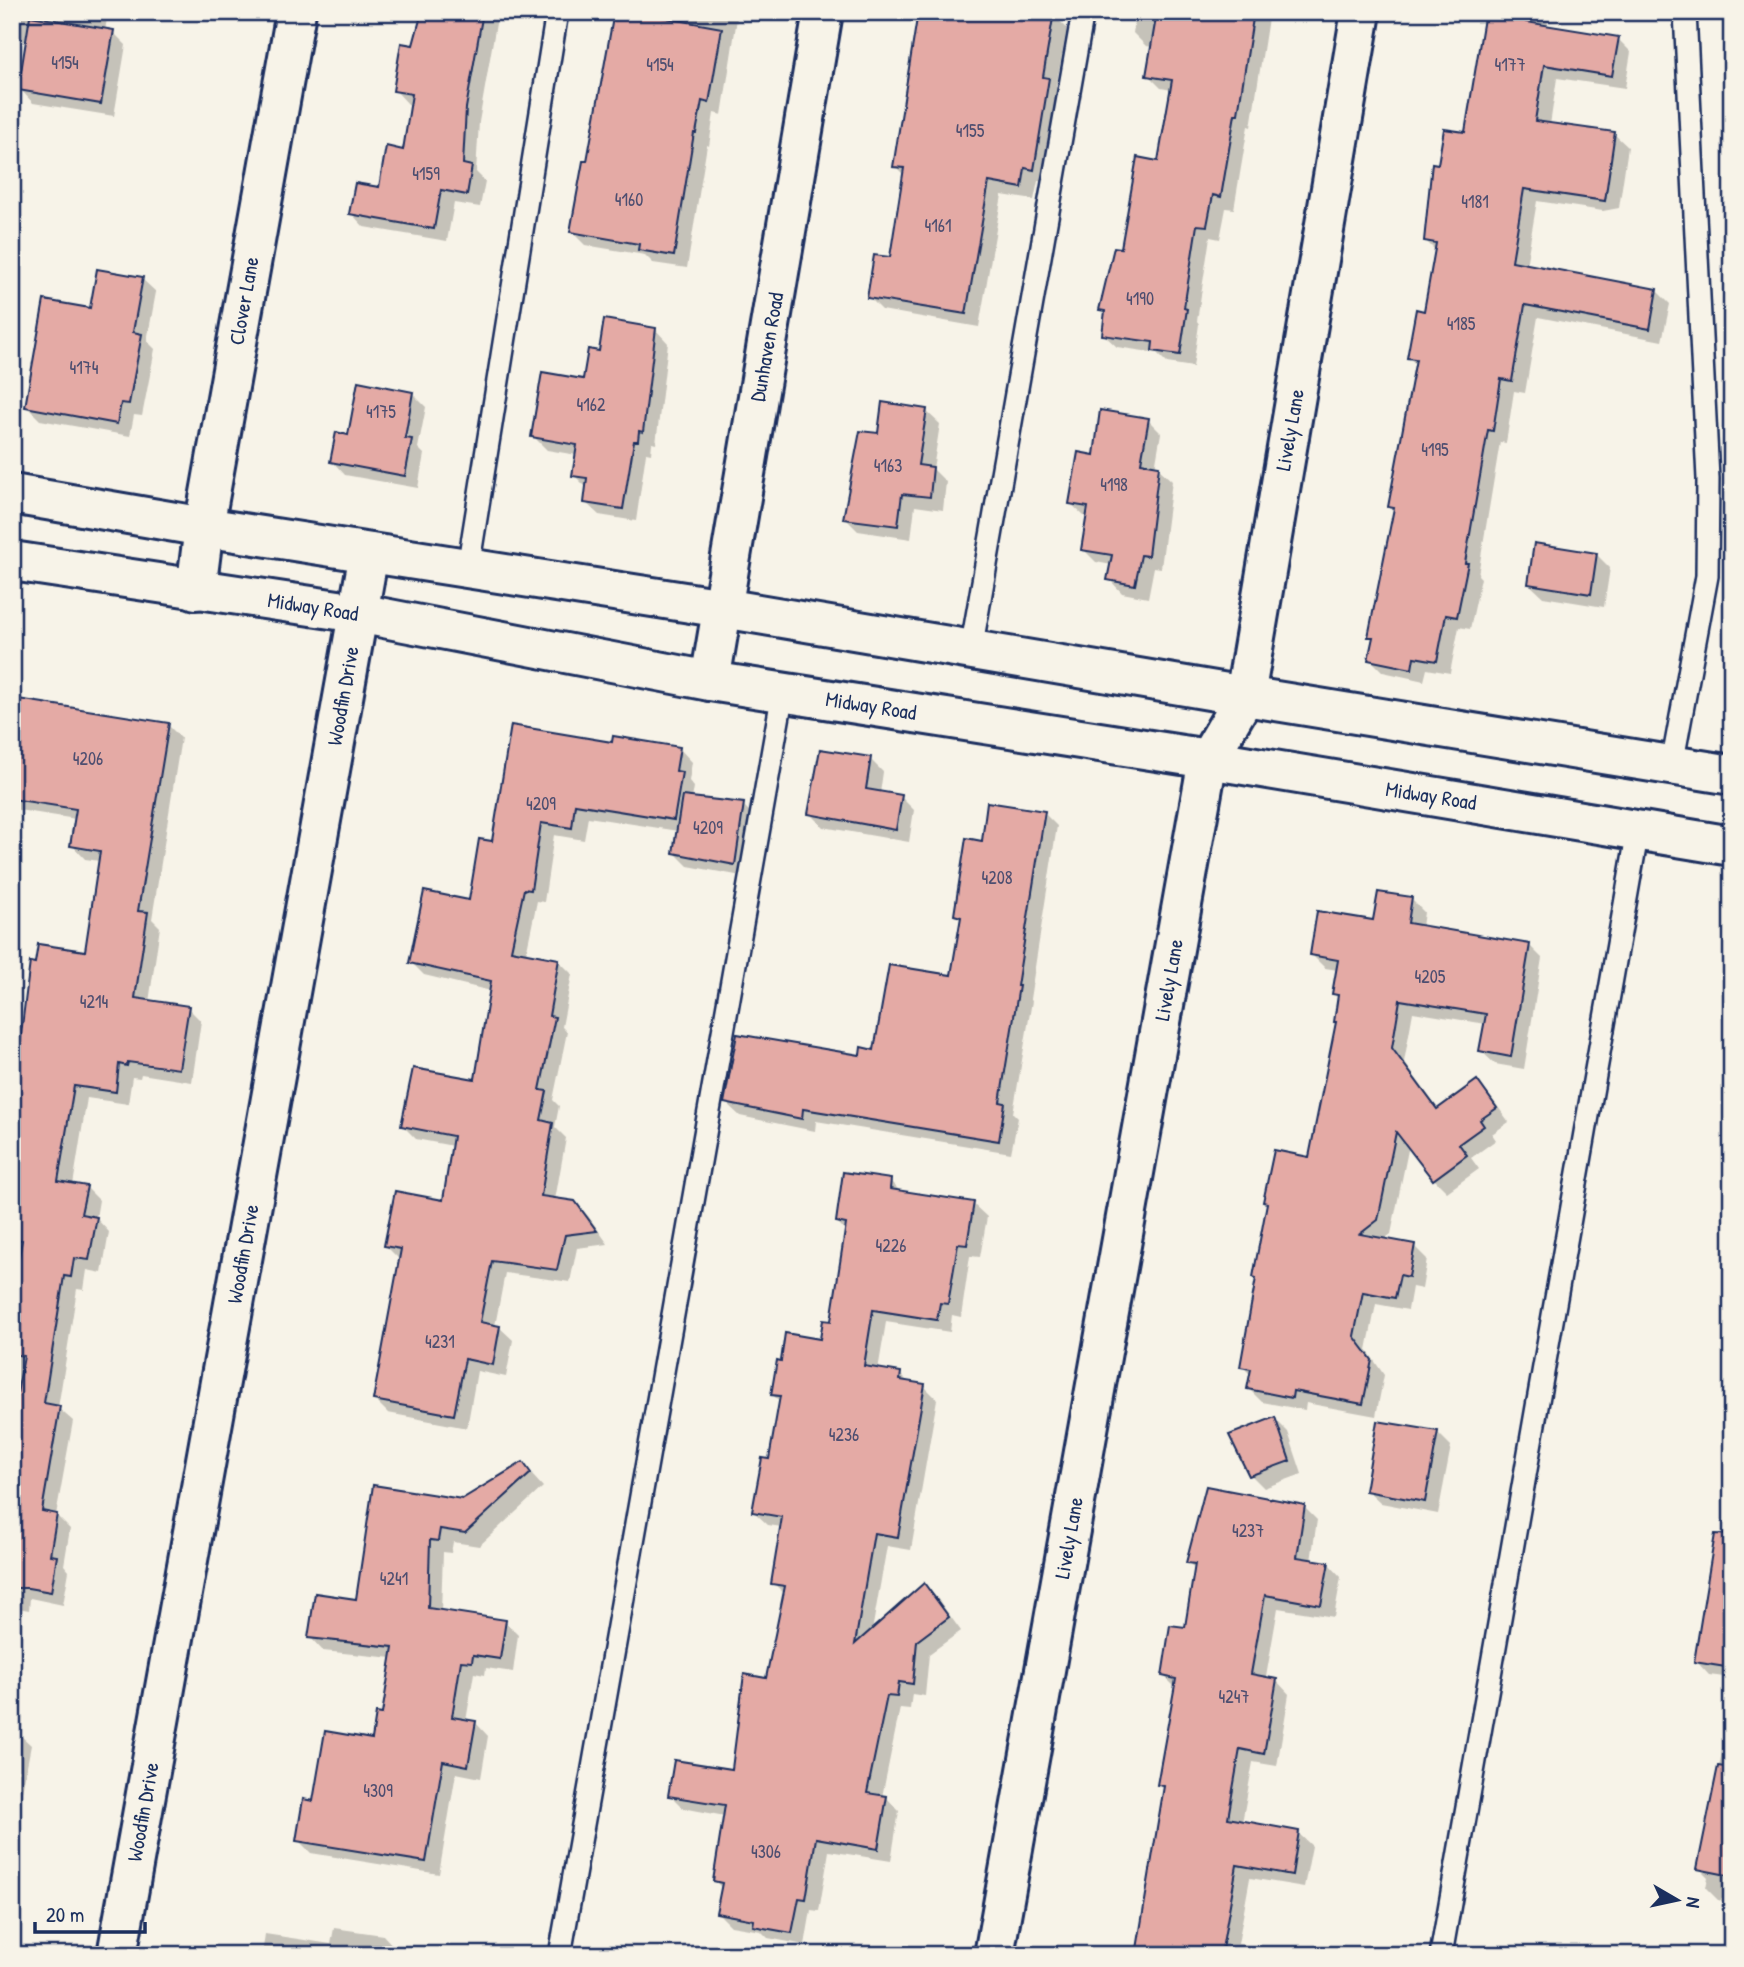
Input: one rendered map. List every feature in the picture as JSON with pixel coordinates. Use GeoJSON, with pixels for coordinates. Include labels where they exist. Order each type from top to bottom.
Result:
{"type":"FeatureCollection","features":[{"type":"Feature","properties":{"kind":"street","name":"Clover Lane"},"geometry":{"type":"LineString","coordinates":[[196,590],[204,527],[296,12]]}},
{"type":"Feature","properties":{"kind":"street","name":"Dunhaven Road"},"geometry":{"type":"LineString","coordinates":[[710,681],[823,12]]}},
{"type":"Feature","properties":{"kind":"street","name":"Lively Lane"},"geometry":{"type":"LineString","coordinates":[[994,1955],[1208,759],[1245,696],[1361,12]]}},
{"type":"Feature","properties":{"kind":"street"},"geometry":{"type":"LineString","coordinates":[[12,494],[204,527],[723,608],[1732,775]]}},
{"type":"Feature","properties":{"kind":"street","name":"Woodfin Drive"},"geometry":{"type":"LineString","coordinates":[[117,1955],[369,553]]}},
{"type":"Feature","properties":{"kind":"street","name":"Midway Road"},"geometry":{"type":"LineString","coordinates":[[12,561],[358,613],[710,681],[1208,759],[1732,846]]}},
{"type":"Feature","properties":{"kind":"lane"},"geometry":{"type":"LineString","coordinates":[[467,568],[557,12]]}},
{"type":"Feature","properties":{"kind":"lane"},"geometry":{"type":"LineString","coordinates":[[971,650],[1083,12]]}},
{"type":"Feature","properties":{"kind":"lane"},"geometry":{"type":"LineString","coordinates":[[1672,765],[1707,576],[1708,479],[1685,12]]}},
{"type":"Feature","properties":{"kind":"lane"},"geometry":{"type":"LineString","coordinates":[[560,1955],[783,692]]}},
{"type":"Feature","properties":{"kind":"lane"},"geometry":{"type":"LineString","coordinates":[[1441,1955],[1638,830]]}},
{"type":"Feature","properties":{"kind":"building"},"geometry":{"type":"Polygon","coordinates":[[[422,12],[483,12],[466,108],[463,164],[472,166],[467,195],[441,190],[434,229],[349,214],[355,183],[379,187],[386,146],[403,150],[412,94],[393,91],[401,43],[413,45],[422,12]]]}},
{"type":"Feature","properties":{"kind":"building"},"geometry":{"type":"Polygon","coordinates":[[[614,12],[633,12],[722,28],[709,103],[702,101],[694,133],[674,256],[638,250],[639,244],[570,232],[583,161],[587,161],[614,12]]]}},
{"type":"Feature","properties":{"kind":"building"},"geometry":{"type":"Polygon","coordinates":[[[918,12],[1054,12],[1043,77],[1049,78],[1034,170],[1025,168],[1022,188],[989,182],[966,314],[867,298],[874,255],[890,257],[904,168],[893,167],[918,12]]]}},
{"type":"Feature","properties":{"kind":"building"},"geometry":{"type":"Polygon","coordinates":[[[1157,12],[1254,12],[1238,114],[1235,114],[1221,197],[1213,195],[1207,226],[1197,225],[1184,308],[1187,309],[1180,355],[1152,351],[1153,342],[1102,335],[1105,311],[1099,310],[1114,247],[1121,248],[1137,157],[1158,161],[1172,80],[1146,76],[1157,12]]]}},
{"type":"Feature","properties":{"kind":"building"},"geometry":{"type":"Polygon","coordinates":[[[1485,12],[1526,19],[1526,22],[1619,37],[1612,76],[1544,65],[1535,121],[1615,132],[1605,201],[1524,189],[1512,261],[1657,289],[1650,329],[1525,305],[1512,381],[1501,379],[1493,431],[1488,430],[1457,617],[1446,615],[1437,661],[1414,657],[1412,669],[1368,660],[1373,637],[1368,637],[1394,508],[1388,507],[1416,359],[1407,358],[1416,309],[1424,311],[1436,243],[1424,241],[1432,163],[1438,164],[1444,129],[1465,132],[1485,12]]]}},
{"type":"Feature","properties":{"kind":"building"},"geometry":{"type":"Polygon","coordinates":[[[30,16],[114,30],[101,104],[18,90],[30,16]]]}},
{"type":"Feature","properties":{"kind":"building"},"geometry":{"type":"Polygon","coordinates":[[[97,269],[143,277],[133,332],[142,334],[129,404],[121,403],[117,424],[25,407],[44,300],[90,308],[97,269]]]}},
{"type":"Feature","properties":{"kind":"building"},"geometry":{"type":"Polygon","coordinates":[[[604,319],[656,328],[643,432],[639,431],[638,441],[634,441],[623,509],[584,503],[587,478],[572,476],[577,445],[531,437],[542,372],[583,379],[588,349],[599,351],[604,319]]]}},
{"type":"Feature","properties":{"kind":"building"},"geometry":{"type":"Polygon","coordinates":[[[358,381],[413,392],[405,438],[412,439],[405,476],[330,462],[336,432],[348,435],[358,381]]]}},
{"type":"Feature","properties":{"kind":"building"},"geometry":{"type":"Polygon","coordinates":[[[882,402],[927,409],[918,465],[933,467],[930,497],[902,494],[898,526],[843,519],[860,431],[878,433],[882,402]]]}},
{"type":"Feature","properties":{"kind":"building"},"geometry":{"type":"Polygon","coordinates":[[[1100,410],[1149,418],[1141,463],[1159,466],[1148,556],[1141,555],[1135,585],[1107,580],[1112,555],[1081,550],[1088,507],[1069,504],[1078,452],[1094,455],[1100,410]]]}},
{"type":"Feature","properties":{"kind":"building"},"geometry":{"type":"Polygon","coordinates":[[[1534,543],[1597,553],[1591,594],[1528,584],[1534,543]]]}},
{"type":"Feature","properties":{"kind":"building"},"geometry":{"type":"Polygon","coordinates":[[[12,698],[169,723],[138,911],[148,912],[135,998],[189,1006],[179,1069],[128,1062],[127,1066],[119,1064],[116,1092],[74,1086],[58,1181],[87,1186],[81,1214],[97,1217],[89,1260],[74,1258],[71,1277],[64,1276],[44,1403],[60,1406],[42,1511],[57,1514],[50,1555],[57,1556],[51,1592],[12,1588],[12,1421],[24,1356],[12,1354],[12,1296],[22,1240],[12,1238],[12,1106],[30,962],[35,963],[38,944],[85,951],[100,851],[70,846],[76,809],[12,799],[12,698]]]}},
{"type":"Feature","properties":{"kind":"building"},"geometry":{"type":"Polygon","coordinates":[[[511,725],[612,742],[613,736],[680,747],[676,771],[682,772],[674,820],[575,804],[572,828],[541,823],[531,890],[524,889],[511,950],[559,959],[549,1016],[555,1017],[540,1090],[547,1091],[541,1120],[553,1123],[541,1196],[575,1201],[597,1231],[565,1235],[557,1270],[492,1261],[480,1322],[500,1326],[493,1365],[465,1359],[454,1415],[373,1400],[401,1249],[384,1246],[395,1191],[443,1200],[453,1136],[401,1126],[413,1068],[475,1079],[491,981],[409,963],[424,891],[469,900],[479,839],[492,841],[511,725]]]}},
{"type":"Feature","properties":{"kind":"building"},"geometry":{"type":"Polygon","coordinates":[[[820,749],[871,757],[866,789],[902,795],[896,830],[808,814],[820,749]]]}},
{"type":"Feature","properties":{"kind":"building"},"geometry":{"type":"Polygon","coordinates":[[[682,796],[744,803],[735,865],[673,853],[682,796]]]}},
{"type":"Feature","properties":{"kind":"building"},"geometry":{"type":"Polygon","coordinates":[[[987,802],[1045,811],[1000,1102],[1005,1103],[999,1141],[803,1109],[802,1119],[724,1103],[737,1034],[860,1055],[861,1047],[874,1050],[889,965],[951,975],[961,917],[954,915],[966,838],[982,841],[987,802]]]}},
{"type":"Feature","properties":{"kind":"building"},"geometry":{"type":"Polygon","coordinates":[[[1378,892],[1412,897],[1408,923],[1530,944],[1511,1057],[1479,1051],[1486,1014],[1400,1000],[1392,1048],[1437,1109],[1477,1080],[1497,1108],[1480,1120],[1484,1126],[1459,1144],[1467,1155],[1433,1180],[1396,1132],[1378,1220],[1360,1234],[1415,1244],[1409,1277],[1400,1275],[1395,1298],[1363,1292],[1354,1336],[1372,1360],[1363,1404],[1293,1391],[1292,1398],[1247,1389],[1251,1369],[1240,1367],[1267,1203],[1263,1202],[1274,1150],[1309,1157],[1336,1022],[1338,995],[1332,994],[1338,960],[1310,955],[1317,911],[1373,920],[1378,892]]]}},
{"type":"Feature","properties":{"kind":"building"},"geometry":{"type":"Polygon","coordinates":[[[843,1172],[891,1179],[890,1189],[974,1202],[967,1245],[958,1244],[948,1304],[940,1303],[937,1320],[873,1310],[864,1366],[901,1372],[900,1380],[925,1384],[898,1537],[874,1533],[855,1644],[924,1583],[949,1617],[917,1641],[913,1684],[899,1682],[897,1697],[887,1696],[867,1793],[887,1796],[878,1849],[816,1838],[806,1899],[799,1898],[792,1933],[753,1926],[754,1920],[716,1913],[722,1883],[713,1881],[725,1805],[668,1796],[674,1760],[732,1769],[744,1674],[766,1678],[785,1586],[771,1584],[782,1517],[752,1512],[762,1458],[769,1459],[780,1396],[771,1395],[777,1360],[781,1361],[785,1333],[820,1339],[823,1320],[831,1321],[846,1224],[836,1222],[843,1172]]]}},
{"type":"Feature","properties":{"kind":"building"},"geometry":{"type":"Polygon","coordinates":[[[1275,1417],[1290,1461],[1249,1476],[1229,1435],[1275,1417]]]}},
{"type":"Feature","properties":{"kind":"building"},"geometry":{"type":"Polygon","coordinates":[[[1377,1421],[1438,1431],[1425,1502],[1365,1491],[1377,1421]]]}},
{"type":"Feature","properties":{"kind":"building"},"geometry":{"type":"Polygon","coordinates":[[[523,1462],[531,1473],[465,1533],[440,1529],[438,1541],[430,1540],[428,1608],[506,1620],[500,1659],[473,1655],[472,1662],[461,1661],[452,1717],[476,1721],[468,1766],[443,1761],[426,1862],[296,1841],[303,1799],[313,1801],[325,1731],[372,1739],[376,1713],[382,1714],[393,1647],[308,1638],[315,1593],[356,1599],[373,1485],[462,1499],[523,1462]]]}},
{"type":"Feature","properties":{"kind":"building"},"geometry":{"type":"Polygon","coordinates":[[[1206,1486],[1305,1505],[1297,1557],[1329,1562],[1321,1605],[1265,1595],[1251,1674],[1277,1679],[1264,1754],[1240,1749],[1228,1818],[1299,1831],[1292,1875],[1237,1865],[1221,1955],[1136,1955],[1164,1786],[1157,1785],[1176,1679],[1162,1676],[1170,1625],[1185,1627],[1195,1564],[1186,1563],[1206,1486]]]}},
{"type":"Feature","properties":{"kind":"building"},"geometry":{"type":"Polygon","coordinates":[[[1715,1534],[1732,1535],[1732,1668],[1694,1662],[1715,1534]]]}},
{"type":"Feature","properties":{"kind":"building"},"geometry":{"type":"Polygon","coordinates":[[[1718,1766],[1732,1768],[1732,1876],[1697,1869],[1718,1766]]]}}]}
